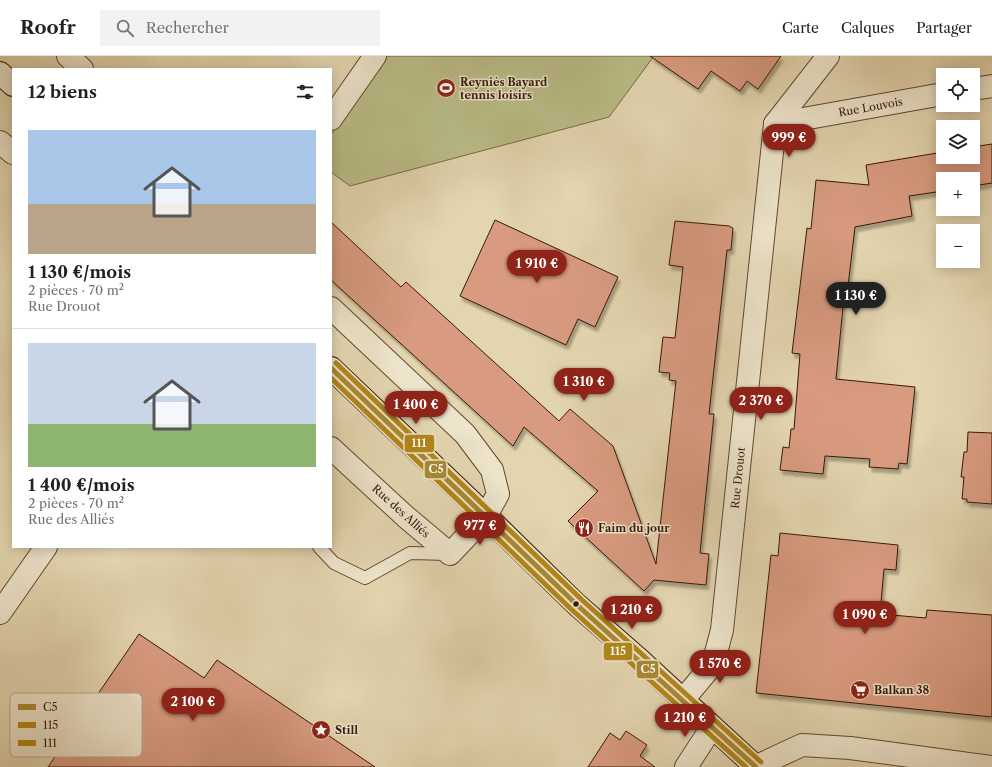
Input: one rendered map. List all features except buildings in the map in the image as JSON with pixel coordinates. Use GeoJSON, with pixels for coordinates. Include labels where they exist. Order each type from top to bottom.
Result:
{"type":"FeatureCollection","features":[{"type":"Feature","properties":{"kind":"street"},"geometry":{"type":"LineString","coordinates":[[68,56],[81,68]]}},
{"type":"Feature","properties":{"kind":"street"},"geometry":{"type":"LineString","coordinates":[[332,118],[375,56]]}},
{"type":"Feature","properties":{"kind":"street"},"geometry":{"type":"LineString","coordinates":[[775,124],[828,56]]}},
{"type":"Feature","properties":{"kind":"street"},"geometry":{"type":"LineString","coordinates":[[0,73],[12,84]]}},
{"type":"Feature","properties":{"kind":"street"},"geometry":{"type":"LineString","coordinates":[[980,88],[992,86]]}},
{"type":"Feature","properties":{"kind":"street","name":"Rue Louvois"},"geometry":{"type":"LineString","coordinates":[[775,124],[936,95]]}},
{"type":"Feature","properties":{"kind":"street","name":"Rue Drouot"},"geometry":{"type":"LineString","coordinates":[[683,700],[713,664],[722,630],[775,124]]}},
{"type":"Feature","properties":{"kind":"street"},"geometry":{"type":"LineString","coordinates":[[0,142],[12,152]]}},
{"type":"Feature","properties":{"kind":"street"},"geometry":{"type":"LineString","coordinates":[[332,309],[465,434],[492,470],[497,482],[498,494],[486,516],[450,554]]}},
{"type":"Feature","properties":{"kind":"street"},"geometry":{"type":"LineString","coordinates":[[332,369],[576,604],[755,767],[802,745],[850,748],[992,767]]}},
{"type":"Feature","properties":{"kind":"street","name":"Rue des Alliés"},"geometry":{"type":"LineString","coordinates":[[332,449],[450,554]]}},
{"type":"Feature","properties":{"kind":"street"},"geometry":{"type":"LineString","coordinates":[[0,613],[45,548]]}},
{"type":"Feature","properties":{"kind":"street"},"geometry":{"type":"LineString","coordinates":[[686,767],[712,727]]}},
{"type":"Feature","properties":{"kind":"lane"},"geometry":{"type":"LineString","coordinates":[[320,548],[334,563],[365,578],[410,553],[450,554]]}},
{"type":"Feature","properties":{"kind":"green space"},"geometry":{"type":"Polygon","coordinates":[[[387,56],[654,56],[609,117],[350,186],[332,173],[332,134],[387,56]]]}},
{"type":"Feature","properties":{"kind":"transit line","name":"111"},"geometry":{"type":"LineString","coordinates":[[336,363],[581,599],[761,762]]}},
{"type":"Feature","properties":{"kind":"transit line","name":"C5"},"geometry":{"type":"LineString","coordinates":[[332,369],[576,604],[756,767]]}},
{"type":"Feature","properties":{"kind":"transit line","name":"115"},"geometry":{"type":"LineString","coordinates":[[332,379],[571,609],[746,767]]}},
{"type":"Feature","properties":{"kind":"place","name":"Reyniès Bayard tennis loisirs"},"geometry":{"type":"Point","coordinates":[446,88]}},
{"type":"Feature","properties":{"kind":"place","name":"Faim du jour"},"geometry":{"type":"Point","coordinates":[584,528]}},
{"type":"Feature","properties":{"kind":"place","name":"Balkan 38"},"geometry":{"type":"Point","coordinates":[860,690]}},
{"type":"Feature","properties":{"kind":"place","name":"Still"},"geometry":{"type":"Point","coordinates":[321,730]}}]}
